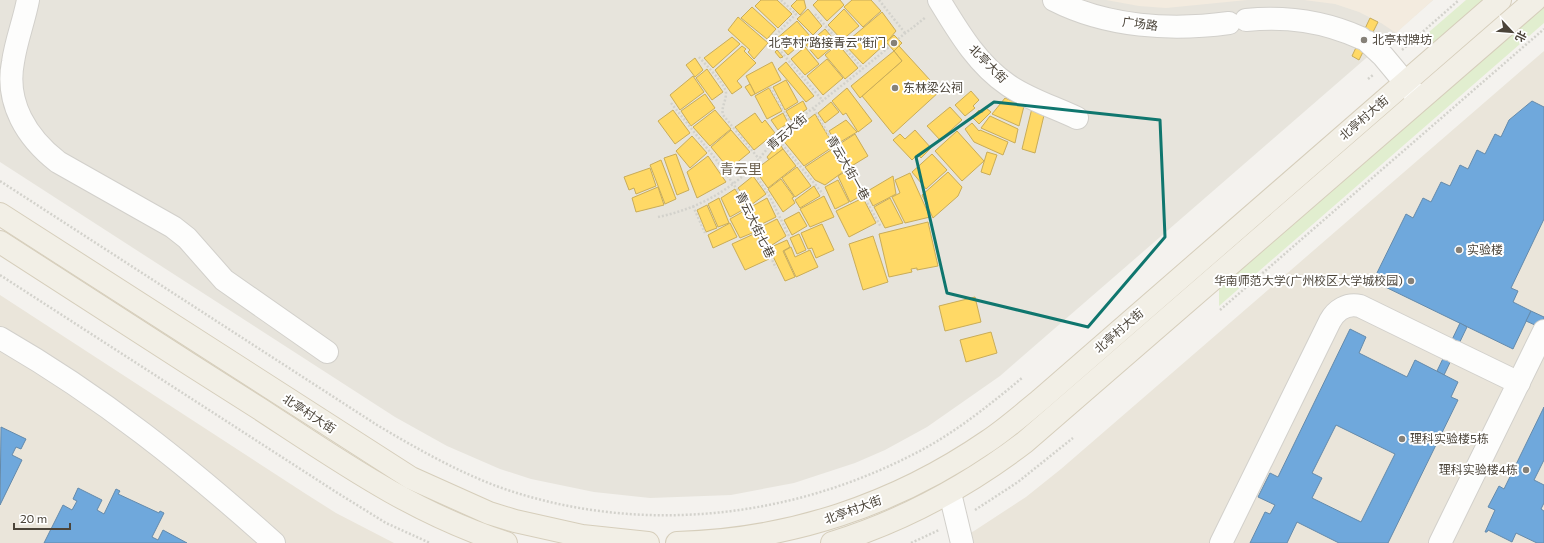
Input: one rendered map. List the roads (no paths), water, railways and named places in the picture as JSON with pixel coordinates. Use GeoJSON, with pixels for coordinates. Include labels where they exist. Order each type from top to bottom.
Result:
{"type":"FeatureCollection","features":[{"type":"Feature","properties":{"kind":"main road","name":"北亭村大街"},"geometry":{"type":"LineString","coordinates":[[676,543],[717,541],[761,536],[817,523],[878,502],[924,481],[989,441],[1040,400],[1500,0]]}},
{"type":"Feature","properties":{"kind":"main road","name":"北亭村大街"},"geometry":{"type":"LineString","coordinates":[[832,543],[887,523],[950,493],[1002,460],[1031,438],[1535,0]]}},
{"type":"Feature","properties":{"kind":"main road","name":"北亭村大街"},"geometry":{"type":"LineString","coordinates":[[0,214],[411,478],[483,510],[515,521],[582,536],[648,543]]}},
{"type":"Feature","properties":{"kind":"main road","name":"北亭村大街"},"geometry":{"type":"LineString","coordinates":[[0,242],[345,465],[400,498],[462,527],[506,543]]}},
{"type":"Feature","properties":{"kind":"street"},"geometry":{"type":"LineString","coordinates":[[28,0],[15,50],[11,78],[12,91],[20,119],[36,142],[45,152],[58,162],[173,227],[187,238],[224,280],[327,352]]}},
{"type":"Feature","properties":{"kind":"street","name":"广场路"},"geometry":{"type":"LineString","coordinates":[[1054,0],[1085,13],[1143,25],[1188,28],[1238,21],[1283,18],[1304,20],[1333,27],[1364,40],[1383,56],[1420,100]]}},
{"type":"Feature","properties":{"kind":"street","name":"北亭大街"},"geometry":{"type":"LineString","coordinates":[[942,1],[956,29],[969,47],[996,76],[1016,90],[1077,118]]}},
{"type":"Feature","properties":{"kind":"street"},"geometry":{"type":"LineString","coordinates":[[1221,543],[1330,321],[1340,309],[1351,305],[1360,306],[1518,383]]}},
{"type":"Feature","properties":{"kind":"street"},"geometry":{"type":"LineString","coordinates":[[1440,543],[1544,331]]}},
{"type":"Feature","properties":{"kind":"street"},"geometry":{"type":"LineString","coordinates":[[0,338],[26,353],[118,413],[227,501],[274,543]]}},
{"type":"Feature","properties":{"kind":"street"},"geometry":{"type":"LineString","coordinates":[[950,493],[962,543]]}},
{"type":"Feature","properties":{"kind":"place","name":"北亭村牌坊"},"geometry":{"type":"Point","coordinates":[1364,40]}},
{"type":"Feature","properties":{"kind":"place","name":"北亭村“路接青云”街门"},"geometry":{"type":"Point","coordinates":[894,43]}},
{"type":"Feature","properties":{"kind":"place","name":"东林梁公祠"},"geometry":{"type":"Point","coordinates":[895,88]}},
{"type":"Feature","properties":{"kind":"place","name":"实验楼"},"geometry":{"type":"Point","coordinates":[1459,250]}},
{"type":"Feature","properties":{"kind":"place","name":"华南师范大学(广州校区大学城校园)"},"geometry":{"type":"Point","coordinates":[1411,281]}},
{"type":"Feature","properties":{"kind":"place","name":"理科实验楼5栋"},"geometry":{"type":"Point","coordinates":[1402,439]}},
{"type":"Feature","properties":{"kind":"place","name":"理科实验楼4栋"},"geometry":{"type":"Point","coordinates":[1526,470]}},
{"type":"Feature","properties":{"kind":"district","name":"青云里"},"geometry":{"type":"Point","coordinates":[741,169]}}]}
